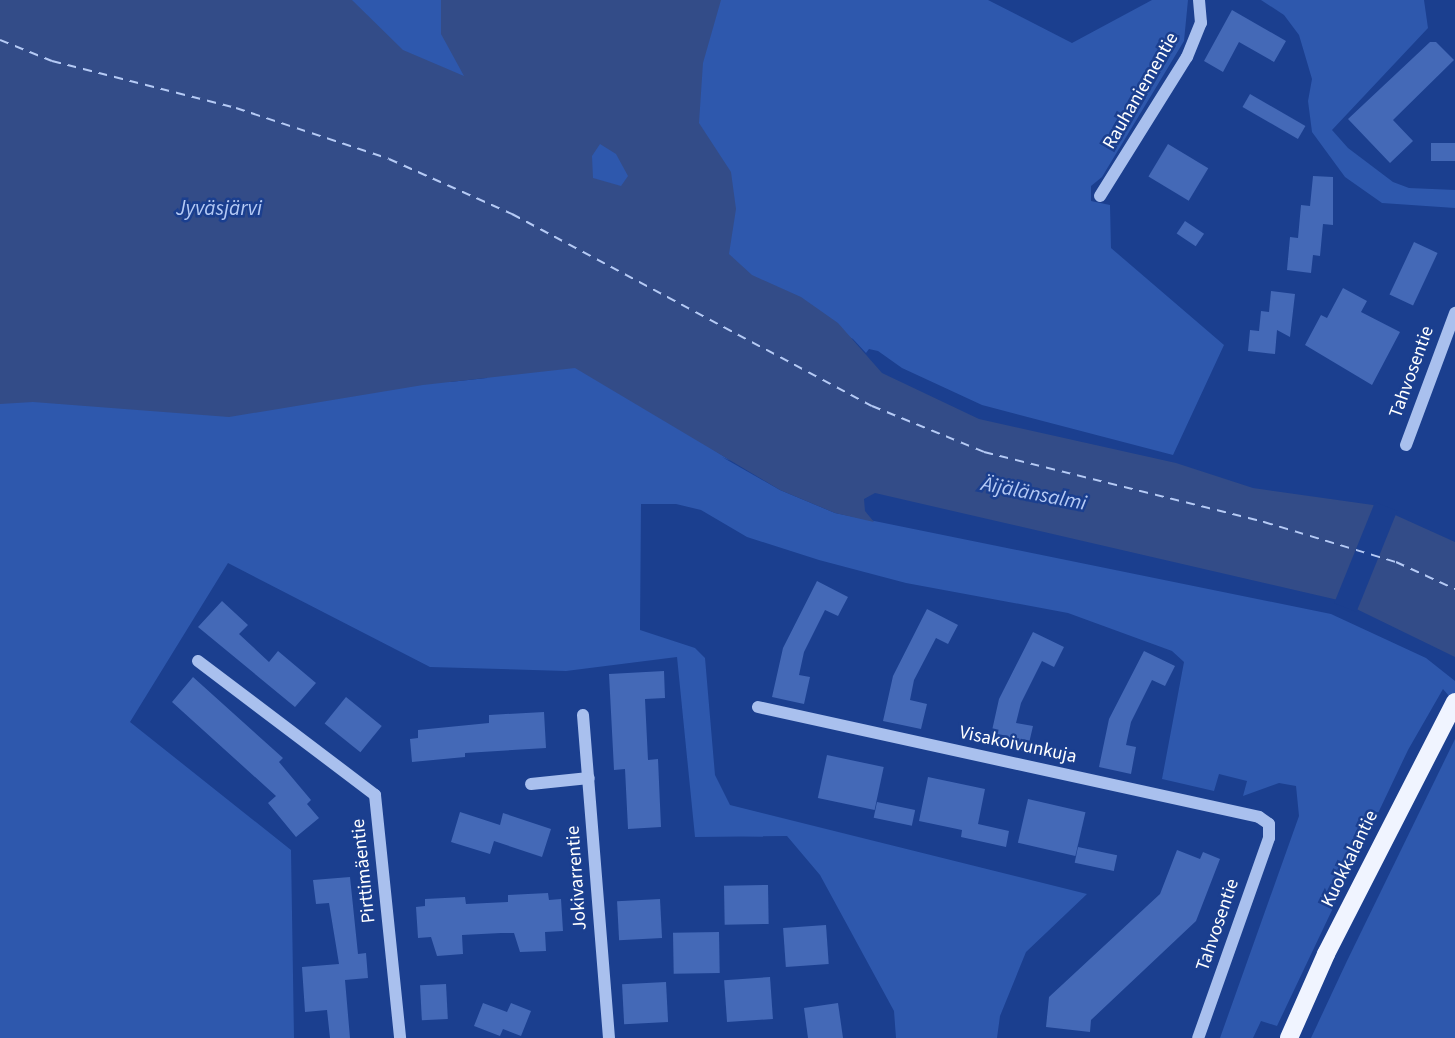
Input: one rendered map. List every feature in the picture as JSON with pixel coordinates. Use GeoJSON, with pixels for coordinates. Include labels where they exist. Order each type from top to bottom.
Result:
{"type":"FeatureCollection","features":[{"type":"Feature","properties":{"kind":"main road","name":"Kuokkalantie"},"geometry":{"type":"LineString","coordinates":[[1289,1038],[1429,748],[1455,702]]}},
{"type":"Feature","properties":{"kind":"street","name":"Rauhaniementie"},"geometry":{"type":"LineString","coordinates":[[1100,196],[1187,57],[1201,23],[1199,0]]}},
{"type":"Feature","properties":{"kind":"street","name":"Tahvosentie"},"geometry":{"type":"LineString","coordinates":[[1406,445],[1455,313]]}},
{"type":"Feature","properties":{"kind":"street","name":"Pirttimäentie"},"geometry":{"type":"LineString","coordinates":[[198,661],[375,795],[400,1038]]}},
{"type":"Feature","properties":{"kind":"street","name":"Visakoivunkuja"},"geometry":{"type":"LineString","coordinates":[[758,707],[1259,817],[1269,824]]}},
{"type":"Feature","properties":{"kind":"street","name":"Jokivarrentie"},"geometry":{"type":"LineString","coordinates":[[583,715],[609,1038]]}},
{"type":"Feature","properties":{"kind":"street"},"geometry":{"type":"LineString","coordinates":[[531,784],[589,778]]}},
{"type":"Feature","properties":{"kind":"street","name":"Tahvosentie"},"geometry":{"type":"LineString","coordinates":[[1198,1038],[1269,838],[1269,824]]}},
{"type":"Feature","properties":{"kind":"shaded area"},"geometry":{"type":"Polygon","coordinates":[[[261,0],[988,0],[1072,43],[1152,0],[1188,0],[1184,41],[1102,177],[1091,186],[1091,201],[1110,205],[1111,248],[1224,345],[1173,455],[982,405],[902,368],[878,351],[869,349],[866,353],[853,339],[261,0]]]}},
{"type":"Feature","properties":{"kind":"shaded area"},"geometry":{"type":"Polygon","coordinates":[[[1261,0],[1424,0],[1428,28],[1332,130],[1348,148],[1393,182],[1409,188],[1455,190],[1455,208],[1382,203],[1345,177],[1312,132],[1308,101],[1312,79],[1299,35],[1284,15],[1261,0]]]}},
{"type":"Feature","properties":{"kind":"shaded area"},"geometry":{"type":"Polygon","coordinates":[[[443,276],[731,461],[722,457],[780,490],[835,513],[1331,614],[1426,658],[1455,681],[1455,703],[1443,689],[1408,750],[1277,1026],[1261,1021],[1253,1038],[1220,1038],[1299,816],[1296,786],[1279,783],[1243,796],[1247,781],[1219,774],[1214,791],[1162,779],[1184,662],[1172,651],[1068,613],[906,583],[819,560],[747,537],[701,510],[676,504],[641,504],[640,630],[695,648],[705,658],[715,775],[730,805],[1087,894],[1026,952],[1000,1016],[997,1038],[896,1038],[894,1011],[820,875],[787,836],[695,837],[677,657],[566,671],[430,667],[228,563],[130,722],[291,850],[294,1038],[0,1038],[0,309],[450,382],[487,378],[443,276]]]}},
{"type":"Feature","properties":{"kind":"shaded area"},"geometry":{"type":"Polygon","coordinates":[[[1455,739],[1455,1038],[1311,1038],[1346,963],[1455,739]]]}},
{"type":"Feature","properties":{"kind":"water","name":"Jyväsjärvi"},"geometry":{"type":"Polygon","coordinates":[[[0,0],[352,0],[403,50],[464,76],[441,34],[441,0],[721,0],[703,63],[699,123],[731,172],[736,209],[729,254],[752,275],[801,297],[838,323],[882,373],[979,419],[1176,463],[1253,488],[1373,505],[1455,542],[1455,657],[1338,600],[875,493],[864,499],[865,511],[874,522],[835,513],[780,490],[575,368],[423,385],[229,417],[33,402],[0,404],[0,0]],[[600,144],[592,156],[593,178],[621,186],[628,176],[616,154],[600,144]]]}},
{"type":"Feature","properties":{"kind":"pier"},"geometry":{"type":"Polygon","coordinates":[[[1375,502],[1397,511],[1356,612],[1334,603],[1375,502]]]}},
{"type":"Feature","properties":{"kind":"building"},"geometry":{"type":"Polygon","coordinates":[[[1232,10],[1286,41],[1274,62],[1239,42],[1223,72],[1204,61],[1232,10]]]}},
{"type":"Feature","properties":{"kind":"building"},"geometry":{"type":"Polygon","coordinates":[[[1430,42],[1436,42],[1454,60],[1393,120],[1413,141],[1390,163],[1348,119],[1430,42]]]}},
{"type":"Feature","properties":{"kind":"building"},"geometry":{"type":"Polygon","coordinates":[[[1250,94],[1305,126],[1298,139],[1242,107],[1250,94]]]}},
{"type":"Feature","properties":{"kind":"building"},"geometry":{"type":"Polygon","coordinates":[[[1431,143],[1455,143],[1455,161],[1431,161],[1431,143]]]}},
{"type":"Feature","properties":{"kind":"building"},"geometry":{"type":"Polygon","coordinates":[[[1168,144],[1208,168],[1189,201],[1148,177],[1168,144]]]}},
{"type":"Feature","properties":{"kind":"building"},"geometry":{"type":"Polygon","coordinates":[[[1313,176],[1333,177],[1333,225],[1323,224],[1320,256],[1313,255],[1311,273],[1287,270],[1290,237],[1298,238],[1301,205],[1310,206],[1313,176]]]}},
{"type":"Feature","properties":{"kind":"building"},"geometry":{"type":"Polygon","coordinates":[[[1185,221],[1204,234],[1196,246],[1177,233],[1185,221]]]}},
{"type":"Feature","properties":{"kind":"building"},"geometry":{"type":"Polygon","coordinates":[[[1414,242],[1438,253],[1413,306],[1389,295],[1414,242]]]}},
{"type":"Feature","properties":{"kind":"building"},"geometry":{"type":"Polygon","coordinates":[[[1343,288],[1367,301],[1361,312],[1400,332],[1372,385],[1305,345],[1321,315],[1327,318],[1343,288]]]}},
{"type":"Feature","properties":{"kind":"building"},"geometry":{"type":"Polygon","coordinates":[[[1271,291],[1295,294],[1290,337],[1277,330],[1275,354],[1248,351],[1250,330],[1259,331],[1261,311],[1269,312],[1271,291]]]}},
{"type":"Feature","properties":{"kind":"building"},"geometry":{"type":"Polygon","coordinates":[[[817,581],[848,597],[838,616],[825,610],[804,652],[799,675],[810,677],[804,704],[772,697],[783,648],[817,581]]]}},
{"type":"Feature","properties":{"kind":"building"},"geometry":{"type":"Polygon","coordinates":[[[222,601],[248,625],[239,634],[269,662],[278,651],[316,683],[295,707],[198,627],[222,601]]]}},
{"type":"Feature","properties":{"kind":"building"},"geometry":{"type":"Polygon","coordinates":[[[927,609],[958,625],[948,644],[936,638],[914,680],[910,700],[927,704],[921,729],[883,721],[893,676],[927,609]]]}},
{"type":"Feature","properties":{"kind":"building"},"geometry":{"type":"Polygon","coordinates":[[[1033,632],[1064,647],[1054,667],[1042,661],[1021,703],[1016,723],[1033,726],[1027,752],[989,744],[999,699],[1033,632]]]}},
{"type":"Feature","properties":{"kind":"building"},"geometry":{"type":"Polygon","coordinates":[[[1144,651],[1175,666],[1165,686],[1152,680],[1131,722],[1126,745],[1136,747],[1131,774],[1099,767],[1109,719],[1144,651]]]}},
{"type":"Feature","properties":{"kind":"building"},"geometry":{"type":"Polygon","coordinates":[[[664,671],[665,698],[645,699],[648,760],[658,759],[661,827],[628,829],[625,769],[614,770],[609,674],[664,671]]]}},
{"type":"Feature","properties":{"kind":"building"},"geometry":{"type":"Polygon","coordinates":[[[193,677],[283,758],[279,762],[311,800],[307,804],[319,818],[296,837],[268,803],[276,796],[172,702],[193,677]]]}},
{"type":"Feature","properties":{"kind":"building"},"geometry":{"type":"Polygon","coordinates":[[[346,697],[382,726],[360,752],[325,723],[346,697]]]}},
{"type":"Feature","properties":{"kind":"building"},"geometry":{"type":"Polygon","coordinates":[[[544,712],[546,748],[465,753],[465,757],[412,762],[410,739],[418,738],[418,730],[489,723],[489,715],[544,712]]]}},
{"type":"Feature","properties":{"kind":"building"},"geometry":{"type":"Polygon","coordinates":[[[827,755],[884,767],[875,810],[818,798],[827,755]]]}},
{"type":"Feature","properties":{"kind":"building"},"geometry":{"type":"Polygon","coordinates":[[[928,777],[985,789],[978,824],[1009,831],[1006,847],[961,837],[962,830],[919,821],[928,777]]]}},
{"type":"Feature","properties":{"kind":"building"},"geometry":{"type":"Polygon","coordinates":[[[1028,799],[1085,812],[1075,856],[1018,843],[1028,799]]]}},
{"type":"Feature","properties":{"kind":"building"},"geometry":{"type":"Polygon","coordinates":[[[877,802],[915,810],[912,826],[874,818],[877,802]]]}},
{"type":"Feature","properties":{"kind":"building"},"geometry":{"type":"Polygon","coordinates":[[[460,812],[500,825],[503,813],[551,829],[542,857],[494,841],[490,854],[451,842],[460,812]]]}},
{"type":"Feature","properties":{"kind":"building"},"geometry":{"type":"Polygon","coordinates":[[[1078,847],[1117,855],[1114,871],[1075,863],[1078,847]]]}},
{"type":"Feature","properties":{"kind":"building"},"geometry":{"type":"Polygon","coordinates":[[[1177,850],[1200,859],[1203,852],[1220,859],[1196,921],[1091,1020],[1090,1032],[1046,1027],[1049,997],[1160,894],[1177,850]]]}},
{"type":"Feature","properties":{"kind":"building"},"geometry":{"type":"Polygon","coordinates":[[[350,877],[358,954],[366,953],[368,978],[345,980],[350,1038],[330,1038],[327,1010],[305,1012],[302,967],[339,964],[329,903],[316,904],[313,880],[350,877]]]}},
{"type":"Feature","properties":{"kind":"building"},"geometry":{"type":"Polygon","coordinates":[[[768,885],[769,924],[725,925],[724,886],[768,885]]]}},
{"type":"Feature","properties":{"kind":"building"},"geometry":{"type":"Polygon","coordinates":[[[548,893],[549,900],[561,899],[563,931],[545,932],[546,951],[520,952],[514,933],[501,933],[462,935],[463,954],[437,956],[431,937],[418,938],[416,907],[425,906],[425,899],[465,897],[466,904],[508,902],[508,895],[548,893]]]}},
{"type":"Feature","properties":{"kind":"building"},"geometry":{"type":"Polygon","coordinates":[[[660,899],[662,938],[619,940],[617,901],[660,899]]]}},
{"type":"Feature","properties":{"kind":"building"},"geometry":{"type":"Polygon","coordinates":[[[826,925],[829,964],[786,967],[783,928],[826,925]]]}},
{"type":"Feature","properties":{"kind":"building"},"geometry":{"type":"Polygon","coordinates":[[[719,932],[720,973],[674,974],[673,933],[719,932]]]}},
{"type":"Feature","properties":{"kind":"building"},"geometry":{"type":"Polygon","coordinates":[[[770,977],[773,1019],[727,1022],[724,980],[770,977]]]}},
{"type":"Feature","properties":{"kind":"building"},"geometry":{"type":"Polygon","coordinates":[[[666,982],[668,1022],[624,1024],[622,984],[666,982]]]}},
{"type":"Feature","properties":{"kind":"building"},"geometry":{"type":"Polygon","coordinates":[[[446,984],[448,1019],[422,1020],[420,985],[446,984]]]}},
{"type":"Feature","properties":{"kind":"building"},"geometry":{"type":"Polygon","coordinates":[[[483,1003],[507,1012],[511,1003],[531,1011],[521,1036],[503,1029],[500,1036],[474,1026],[483,1003]]]}},
{"type":"Feature","properties":{"kind":"building"},"geometry":{"type":"Polygon","coordinates":[[[838,1003],[843,1038],[808,1038],[804,1008],[838,1003]]]}},
{"type":"Feature","properties":{"kind":"ferry route"},"geometry":{"type":"LineString","coordinates":[[0,40],[52,61],[236,108],[389,159],[512,214],[872,406],[984,452],[1264,522],[1396,562],[1455,589]]}},
{"type":"Feature","properties":{"kind":"water label","name":"Äijälänsalmi"},"geometry":{"type":"Point","coordinates":[1034,493]}}]}
